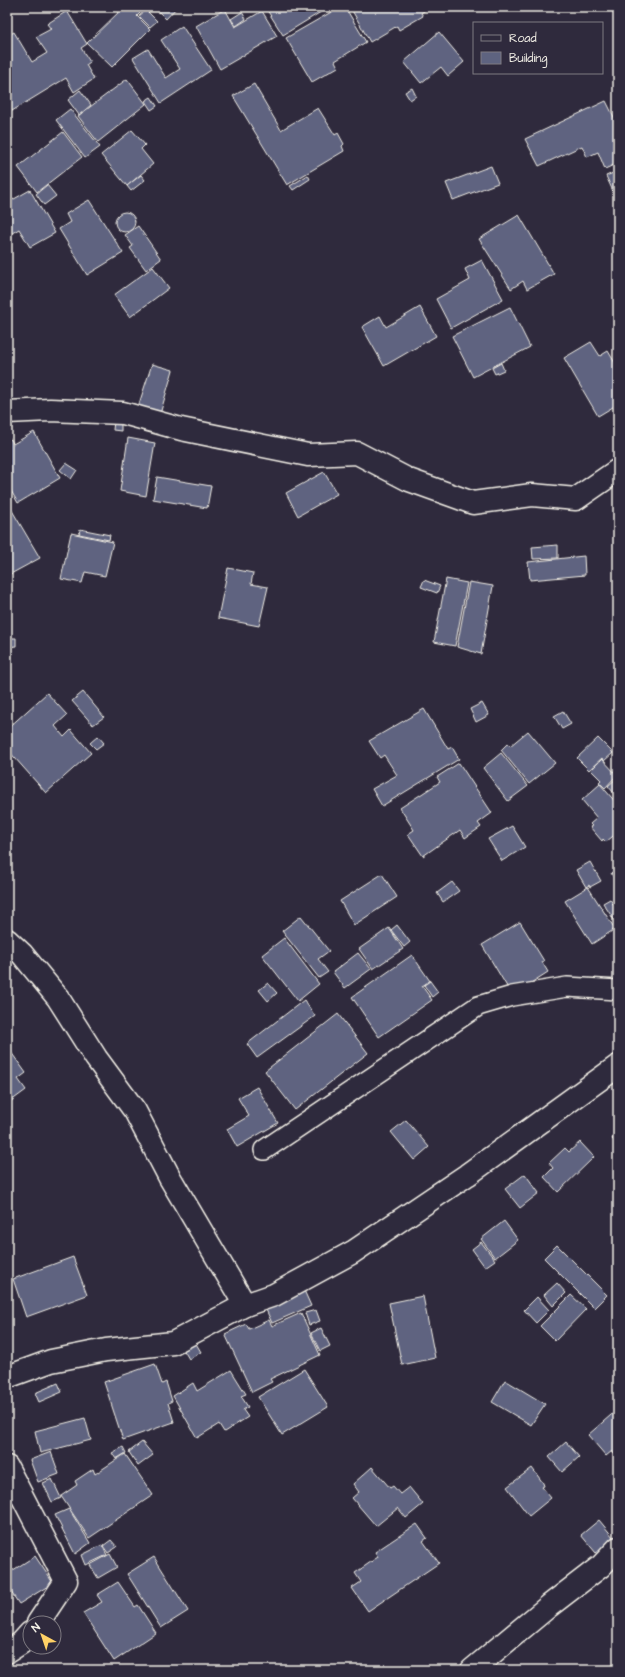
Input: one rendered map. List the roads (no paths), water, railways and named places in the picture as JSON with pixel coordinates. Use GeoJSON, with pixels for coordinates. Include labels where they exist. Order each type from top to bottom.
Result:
{"type":"FeatureCollection","features":[{"type":"Feature","properties":{"kind":"street"},"geometry":{"type":"LineString","coordinates":[[7,412],[50,410],[123,413],[181,429],[308,455],[357,453],[409,480],[473,503],[532,495],[576,499],[618,470]]}},
{"type":"Feature","properties":{"kind":"street"},"geometry":{"type":"LineString","coordinates":[[7,940],[22,954],[58,998],[96,1058],[135,1111],[170,1178],[245,1305]]}},
{"type":"Feature","properties":{"kind":"street"},"geometry":{"type":"LineString","coordinates":[[7,1377],[51,1361],[106,1350],[174,1343],[245,1305],[274,1295],[353,1252],[467,1175],[618,1066]]}},
{"type":"Feature","properties":{"kind":"street"},"geometry":{"type":"LineString","coordinates":[[7,1467],[66,1581],[43,1615]]}},
{"type":"Feature","properties":{"kind":"street"},"geometry":{"type":"LineString","coordinates":[[472,1670],[600,1566],[618,1548]]}},
{"type":"Feature","properties":{"kind":"street"},"geometry":{"type":"LineString","coordinates":[[7,1652],[22,1642]]}},
{"type":"Feature","properties":{"kind":"lane"},"geometry":{"type":"LineString","coordinates":[[264,1150],[478,1006],[512,996],[567,987],[618,990]]}}]}
